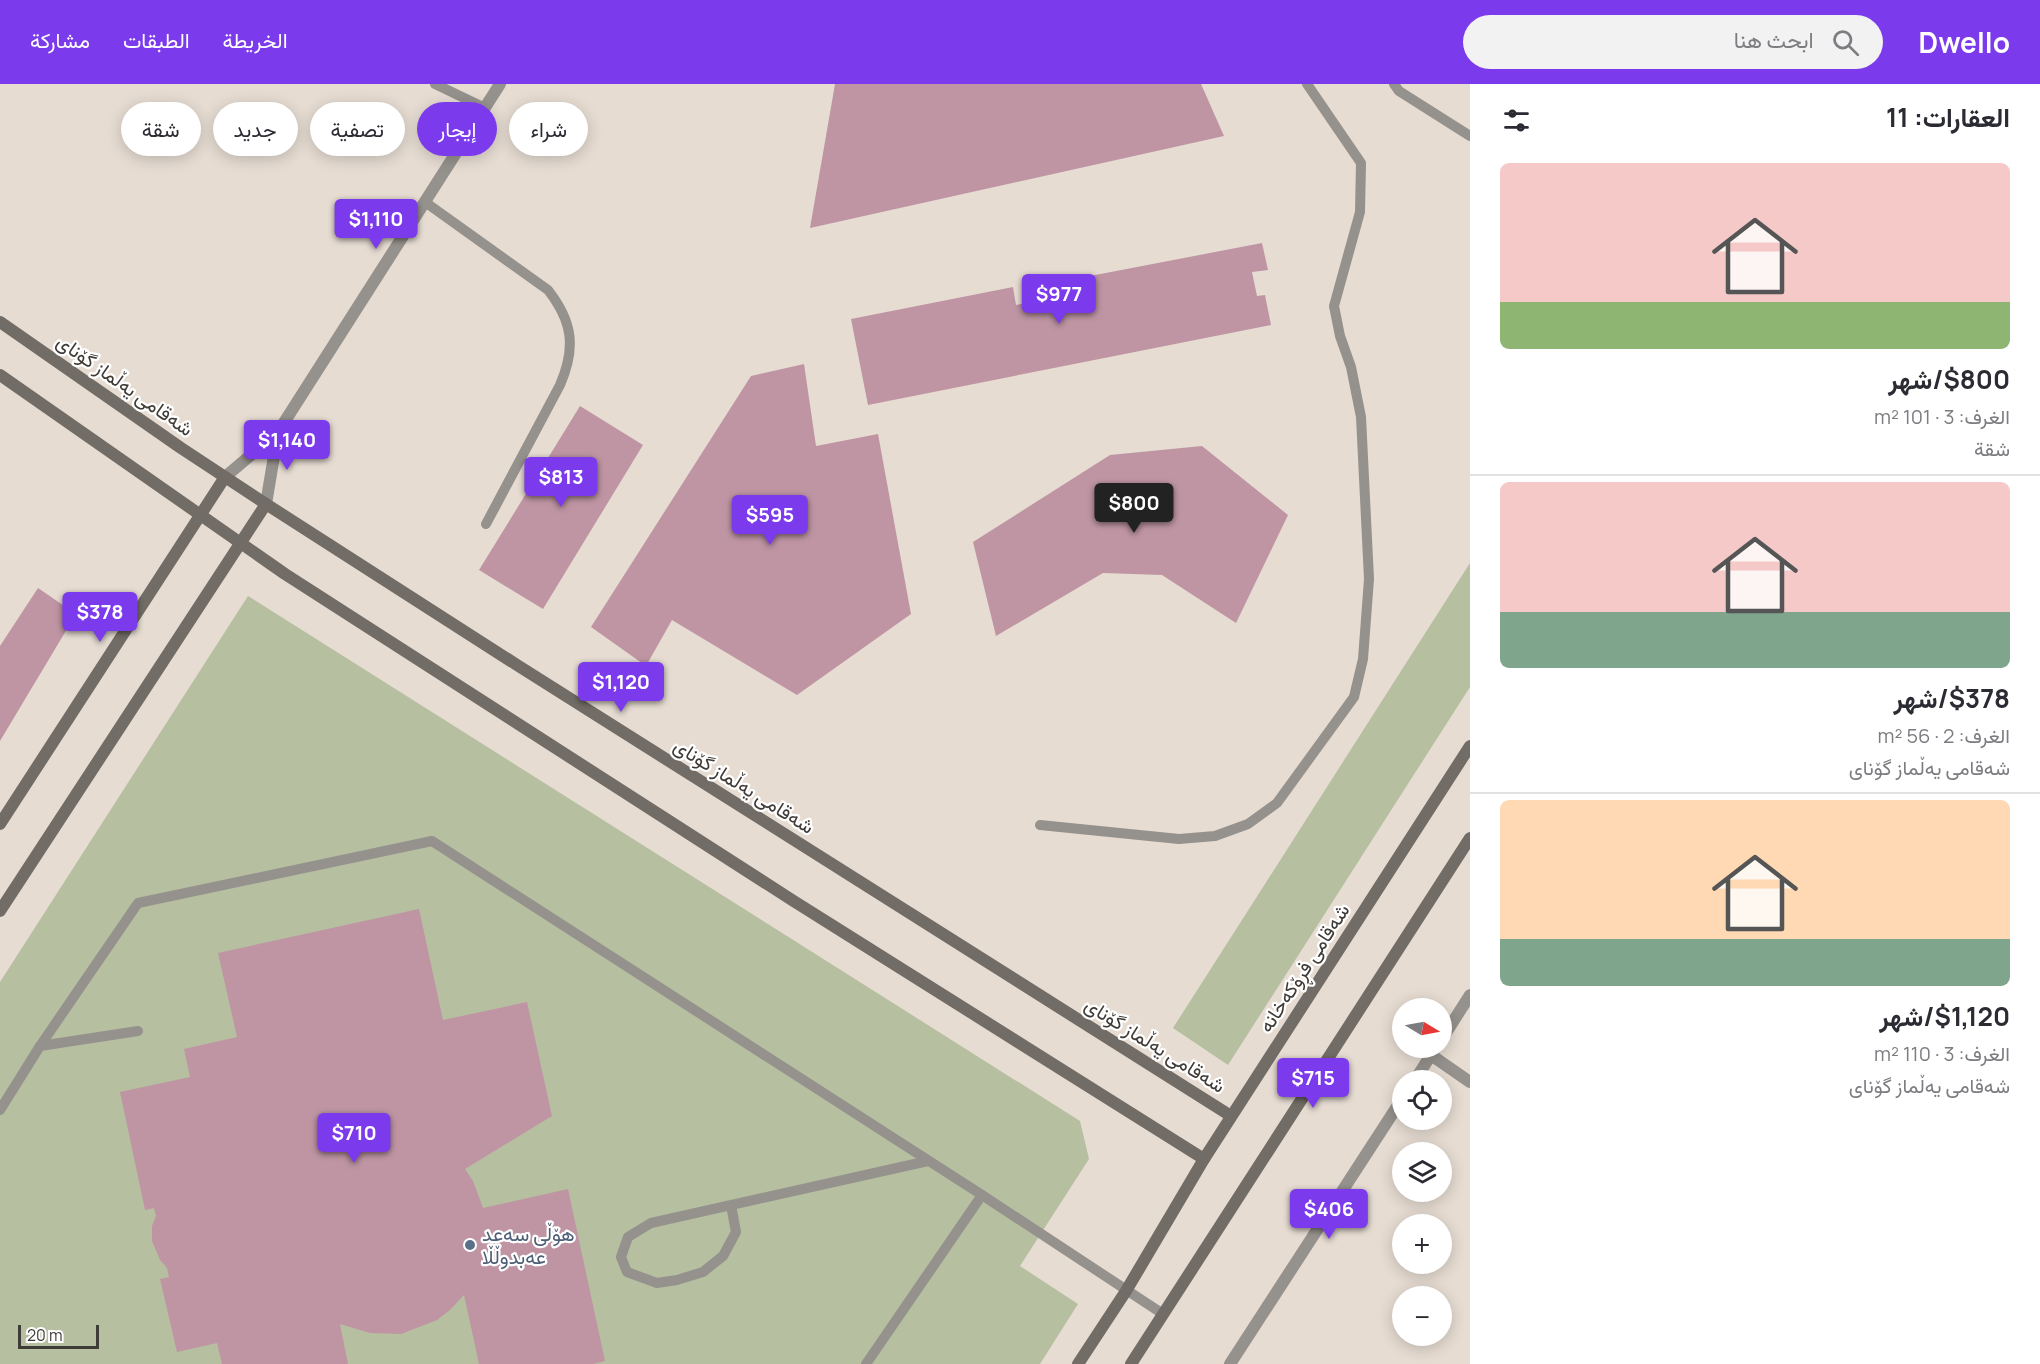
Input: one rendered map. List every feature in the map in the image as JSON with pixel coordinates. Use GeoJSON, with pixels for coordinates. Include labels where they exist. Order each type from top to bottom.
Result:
{"type":"FeatureCollection","features":[{"type":"Feature","properties":{"kind":"street"},"geometry":{"type":"LineString","coordinates":[[489,102],[500,84]]}},
{"type":"Feature","properties":{"kind":"street"},"geometry":{"type":"LineString","coordinates":[[0,824],[225,477],[278,432],[454,156]]}},
{"type":"Feature","properties":{"kind":"street","name":"شەقامی یەڵماز گۆنای"},"geometry":{"type":"LineString","coordinates":[[0,322],[266,504],[1231,1116]]}},
{"type":"Feature","properties":{"kind":"street"},"geometry":{"type":"LineString","coordinates":[[0,375],[285,574],[782,893],[1204,1159]]}},
{"type":"Feature","properties":{"kind":"street"},"geometry":{"type":"LineString","coordinates":[[0,911],[266,504],[278,432]]}},
{"type":"Feature","properties":{"kind":"street","name":"شەقامی فڕۆکەخانە"},"geometry":{"type":"LineString","coordinates":[[1077,1364],[1126,1291],[1231,1116],[1470,746]]}},
{"type":"Feature","properties":{"kind":"street"},"geometry":{"type":"LineString","coordinates":[[1131,1364],[1470,838]]}},
{"type":"Feature","properties":{"kind":"street"},"geometry":{"type":"LineString","coordinates":[[1452,1023],[1470,995]]}},
{"type":"Feature","properties":{"kind":"street"},"geometry":{"type":"LineString","coordinates":[[1442,1058],[1470,1082]]}},
{"type":"Feature","properties":{"kind":"street"},"geometry":{"type":"LineString","coordinates":[[1230,1364],[1392,1114]]}},
{"type":"Feature","properties":{"kind":"lane"},"geometry":{"type":"LineString","coordinates":[[435,84],[472,102]]}},
{"type":"Feature","properties":{"kind":"lane"},"geometry":{"type":"LineString","coordinates":[[1040,825],[1179,839],[1215,836],[1248,824],[1277,803],[1354,697],[1363,659],[1369,579],[1361,417],[1351,367],[1340,336],[1334,306],[1360,212],[1361,163],[1307,84]]}},
{"type":"Feature","properties":{"kind":"lane"},"geometry":{"type":"LineString","coordinates":[[1394,84],[1399,90],[1470,136]]}},
{"type":"Feature","properties":{"kind":"lane"},"geometry":{"type":"LineString","coordinates":[[425,202],[548,290],[566,319],[570,336],[569,361],[560,386],[486,524]]}},
{"type":"Feature","properties":{"kind":"lane"},"geometry":{"type":"LineString","coordinates":[[0,1110],[40,1046],[138,903],[432,841],[1163,1314]]}},
{"type":"Feature","properties":{"kind":"lane"},"geometry":{"type":"LineString","coordinates":[[40,1046],[138,1031]]}},
{"type":"Feature","properties":{"kind":"lane"},"geometry":{"type":"LineString","coordinates":[[731,1205],[736,1232],[723,1256],[703,1272],[657,1283],[627,1272],[621,1257],[628,1237],[651,1223],[731,1205],[928,1161]]}},
{"type":"Feature","properties":{"kind":"lane"},"geometry":{"type":"LineString","coordinates":[[866,1364],[982,1196]]}},
{"type":"Feature","properties":{"kind":"green space"},"geometry":{"type":"Polygon","coordinates":[[[1470,563],[1470,687],[1228,1065],[1173,1028],[1470,563]]]}},
{"type":"Feature","properties":{"kind":"green space"},"geometry":{"type":"Polygon","coordinates":[[[248,596],[1080,1121],[1089,1159],[1020,1266],[1078,1304],[1040,1364],[0,1364],[0,982],[248,596]]]}},
{"type":"Feature","properties":{"kind":"building"},"geometry":{"type":"Polygon","coordinates":[[[835,84],[1201,84],[1224,136],[810,228],[835,84]]]}},
{"type":"Feature","properties":{"kind":"building"},"geometry":{"type":"Polygon","coordinates":[[[1262,243],[1268,270],[1252,272],[1257,296],[1265,295],[1271,325],[868,405],[851,319],[1013,287],[1016,305],[1092,290],[1090,276],[1262,243]]]}},
{"type":"Feature","properties":{"kind":"building"},"geometry":{"type":"Polygon","coordinates":[[[804,364],[816,446],[878,434],[911,614],[797,695],[672,620],[646,666],[591,627],[751,376],[804,364]]]}},
{"type":"Feature","properties":{"kind":"building"},"geometry":{"type":"Polygon","coordinates":[[[580,406],[643,445],[543,609],[479,570],[580,406]]]}},
{"type":"Feature","properties":{"kind":"building"},"geometry":{"type":"Polygon","coordinates":[[[1202,446],[1288,515],[1236,623],[1162,575],[1103,573],[996,636],[973,542],[1110,455],[1202,446]]]}},
{"type":"Feature","properties":{"kind":"building"},"geometry":{"type":"Polygon","coordinates":[[[38,588],[76,614],[0,741],[0,646],[38,588]]]}},
{"type":"Feature","properties":{"kind":"building"},"geometry":{"type":"Polygon","coordinates":[[[419,909],[443,1020],[527,1002],[552,1116],[465,1169],[473,1181],[483,1208],[568,1189],[605,1361],[593,1364],[479,1364],[464,1295],[437,1320],[401,1334],[370,1333],[340,1324],[348,1364],[222,1364],[217,1343],[177,1352],[160,1279],[169,1277],[167,1268],[160,1260],[152,1241],[152,1226],[156,1216],[154,1208],[145,1210],[120,1092],[190,1077],[184,1049],[237,1037],[218,953],[419,909]]]}},
{"type":"Feature","properties":{"kind":"place","name":"ھۆڵی سەعد عەبدوڵڵا"},"geometry":{"type":"Point","coordinates":[470,1245]}}]}
